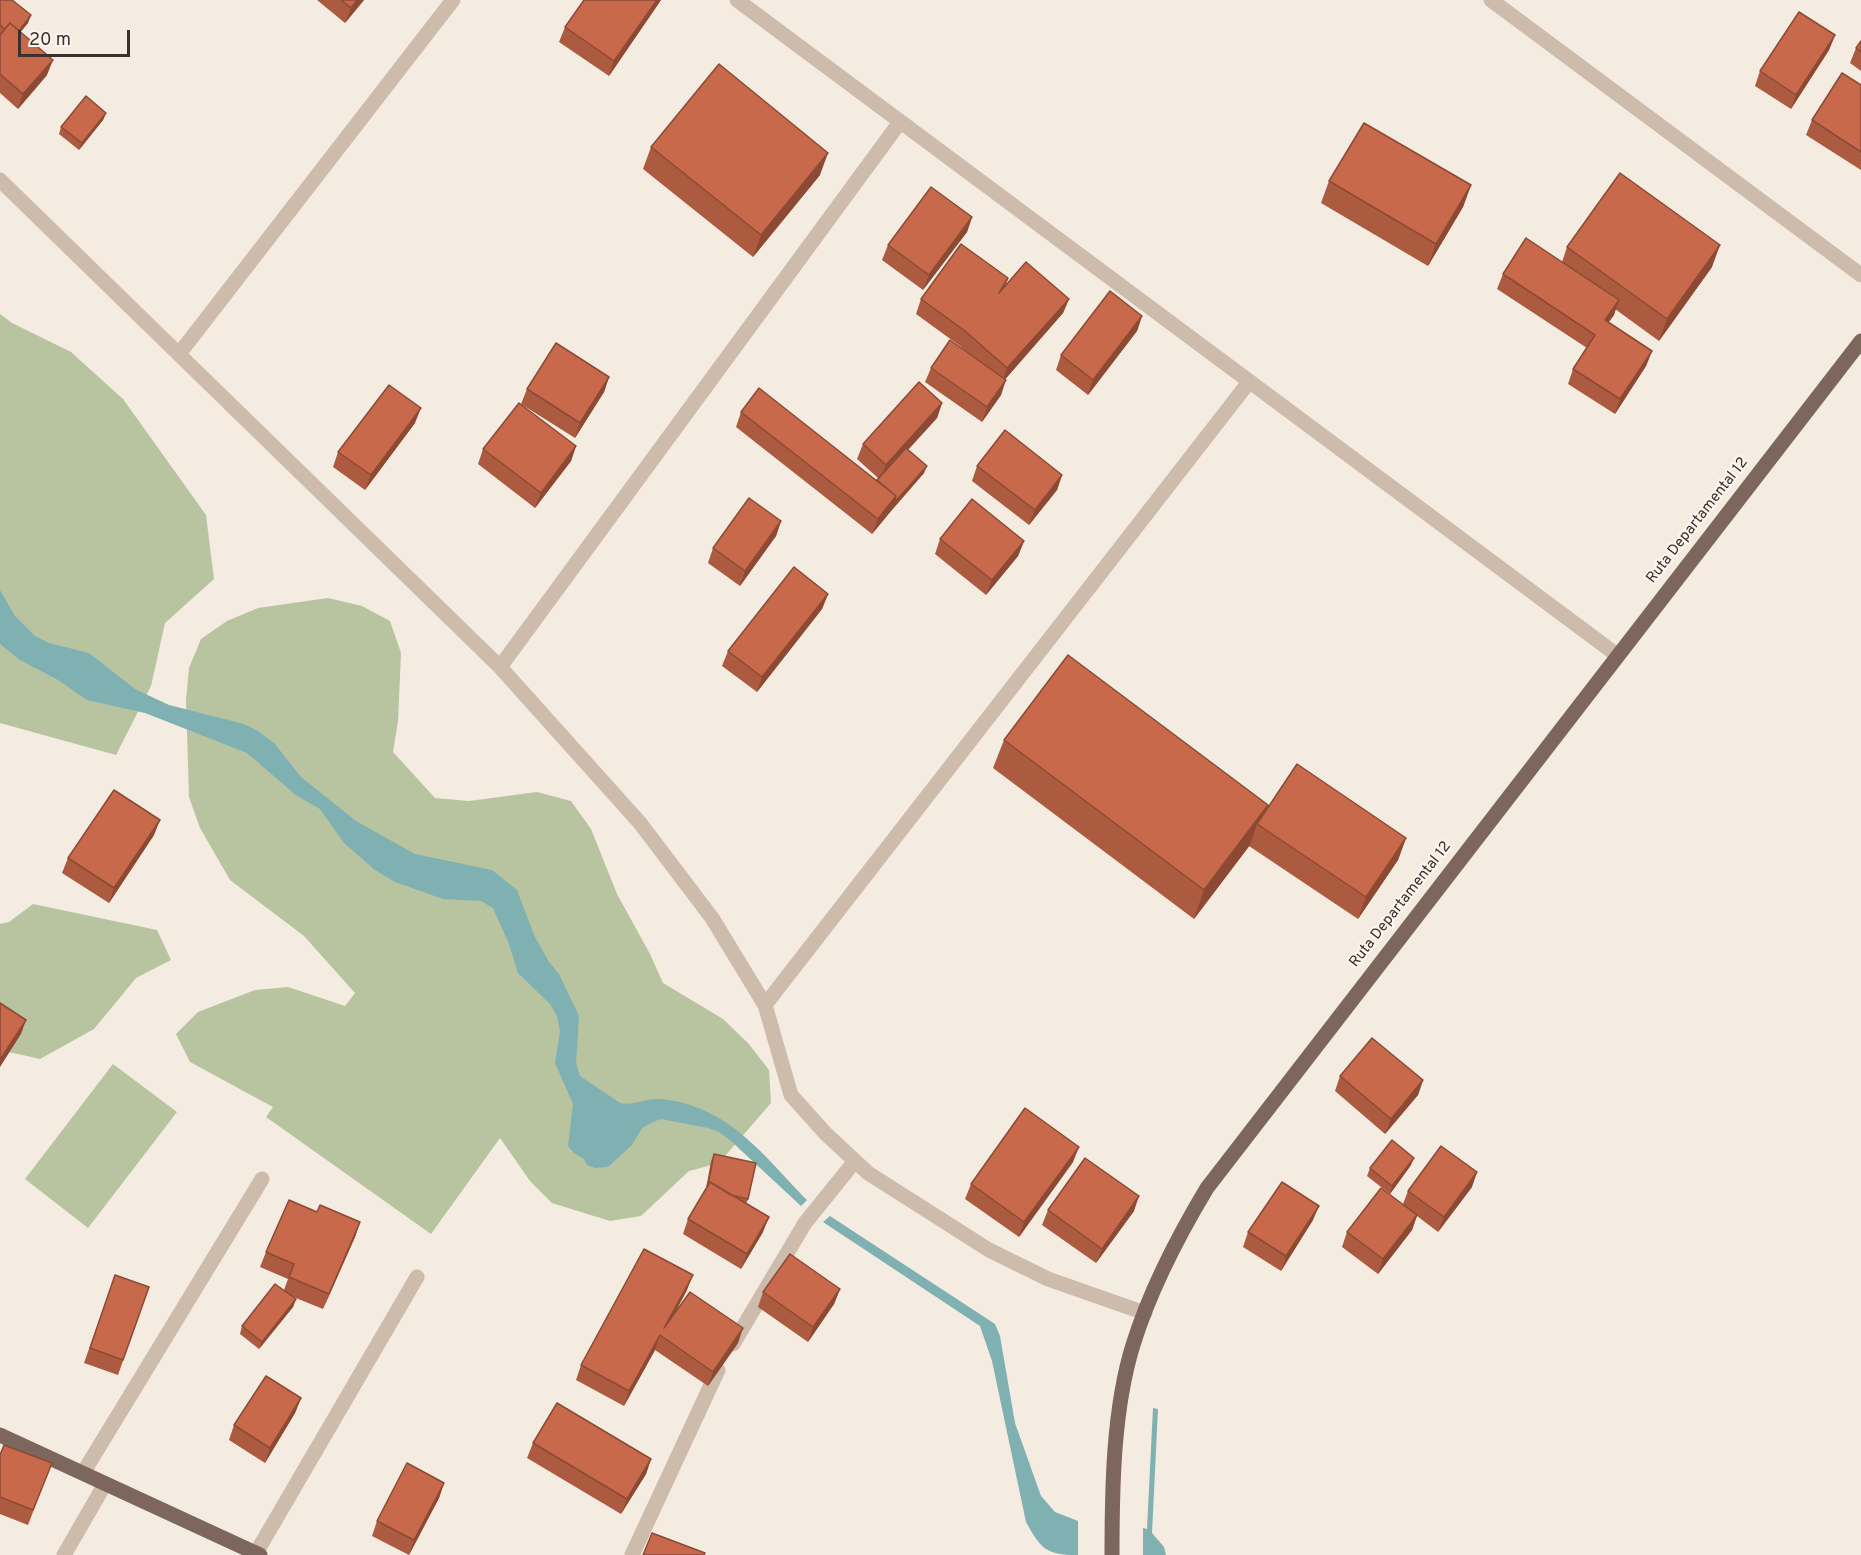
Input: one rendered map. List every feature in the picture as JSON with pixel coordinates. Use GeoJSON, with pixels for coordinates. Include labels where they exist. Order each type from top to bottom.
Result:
{"type":"FeatureCollection","features":[{"type":"Feature","properties":{"kind":"main road","name":"Ruta Departamental 12"},"geometry":{"type":"LineString","coordinates":[[1112,1555],[1112,1503],[1121,1405],[1132,1346],[1176,1241],[1208,1188],[1861,341]]}},
{"type":"Feature","properties":{"kind":"main road"},"geometry":{"type":"LineString","coordinates":[[0,1435],[258,1554]]}},
{"type":"Feature","properties":{"kind":"street"},"geometry":{"type":"LineString","coordinates":[[179,354],[453,0]]}},
{"type":"Feature","properties":{"kind":"street"},"geometry":{"type":"LineString","coordinates":[[737,0],[1617,655]]}},
{"type":"Feature","properties":{"kind":"street"},"geometry":{"type":"LineString","coordinates":[[1491,0],[1861,275]]}},
{"type":"Feature","properties":{"kind":"street"},"geometry":{"type":"LineString","coordinates":[[500,667],[900,122]]}},
{"type":"Feature","properties":{"kind":"street"},"geometry":{"type":"LineString","coordinates":[[0,180],[500,667],[640,823],[712,918],[765,1005],[791,1095],[825,1133],[868,1173],[989,1250],[1048,1279],[1145,1313]]}},
{"type":"Feature","properties":{"kind":"street"},"geometry":{"type":"LineString","coordinates":[[765,1005],[1250,382]]}},
{"type":"Feature","properties":{"kind":"street"},"geometry":{"type":"LineString","coordinates":[[632,1555],[708,1386],[805,1223],[855,1161]]}},
{"type":"Feature","properties":{"kind":"street"},"geometry":{"type":"LineString","coordinates":[[83,1473],[262,1179]]}},
{"type":"Feature","properties":{"kind":"street"},"geometry":{"type":"LineString","coordinates":[[258,1554],[417,1278]]}},
{"type":"Feature","properties":{"kind":"street"},"geometry":{"type":"LineString","coordinates":[[64,1555],[105,1484]]}},
{"type":"Feature","properties":{"kind":"green space"},"geometry":{"type":"Polygon","coordinates":[[[0,314],[12,323],[71,352],[123,399],[206,515],[214,579],[165,623],[151,686],[116,755],[0,723],[0,314]]]}},
{"type":"Feature","properties":{"kind":"green space"},"geometry":{"type":"Polygon","coordinates":[[[328,598],[362,606],[390,621],[401,653],[398,721],[393,752],[435,798],[469,801],[537,792],[571,801],[591,829],[617,894],[663,983],[723,1019],[748,1043],[769,1070],[771,1103],[719,1163],[689,1171],[641,1216],[610,1221],[552,1203],[530,1181],[500,1138],[431,1234],[266,1117],[273,1107],[190,1062],[176,1034],[198,1012],[255,990],[288,987],[345,1006],[355,993],[304,936],[230,880],[200,828],[189,797],[186,700],[189,668],[201,639],[227,621],[258,608],[328,598]]]}},
{"type":"Feature","properties":{"kind":"green space"},"geometry":{"type":"Polygon","coordinates":[[[33,904],[157,930],[171,960],[136,978],[94,1029],[40,1059],[0,1050],[0,924],[9,922],[33,904]]]}},
{"type":"Feature","properties":{"kind":"green space"},"geometry":{"type":"Polygon","coordinates":[[[113,1064],[177,1112],[88,1228],[25,1179],[113,1064]]]}},
{"type":"Feature","properties":{"kind":"water"},"geometry":{"type":"Polygon","coordinates":[[[0,590],[15,616],[35,636],[49,643],[89,653],[135,689],[169,705],[244,724],[258,731],[274,743],[301,777],[356,821],[415,854],[492,870],[517,890],[534,935],[549,962],[559,974],[579,1016],[576,1063],[580,1076],[620,1103],[630,1104],[660,1099],[684,1103],[705,1111],[742,1135],[807,1200],[801,1206],[719,1132],[661,1119],[642,1128],[632,1145],[608,1167],[595,1168],[587,1165],[584,1159],[568,1146],[573,1104],[555,1063],[560,1031],[557,1016],[550,1004],[518,973],[509,944],[493,908],[481,901],[443,899],[395,882],[375,870],[344,843],[320,809],[297,796],[247,753],[145,713],[87,700],[58,680],[20,660],[0,644],[0,590]]]}},
{"type":"Feature","properties":{"kind":"water"},"geometry":{"type":"Polygon","coordinates":[[[830,1216],[995,1324],[1000,1336],[1015,1423],[1041,1496],[1055,1512],[1078,1521],[1078,1555],[1058,1554],[1046,1549],[1036,1539],[1026,1522],[992,1361],[980,1326],[823,1222],[830,1216]]]}},
{"type":"Feature","properties":{"kind":"water"},"geometry":{"type":"Polygon","coordinates":[[[1153,1408],[1158,1409],[1152,1533],[1164,1547],[1166,1555],[1143,1555],[1143,1528],[1147,1529],[1153,1408]]]}},
{"type":"Feature","properties":{"kind":"building"},"geometry":{"type":"Polygon","coordinates":[[[0,0],[12,0],[31,15],[19,31],[10,23],[5,29],[0,25],[0,0]]]}},
{"type":"Feature","properties":{"kind":"building"},"geometry":{"type":"Polygon","coordinates":[[[341,0],[357,0],[351,8],[341,0]]]}},
{"type":"Feature","properties":{"kind":"building"},"geometry":{"type":"Polygon","coordinates":[[[584,0],[657,0],[614,61],[565,27],[584,0]]]}},
{"type":"Feature","properties":{"kind":"building"},"geometry":{"type":"Polygon","coordinates":[[[1799,12],[1835,35],[1796,95],[1760,71],[1799,12]]]}},
{"type":"Feature","properties":{"kind":"building"},"geometry":{"type":"Polygon","coordinates":[[[10,23],[53,60],[23,94],[0,74],[0,35],[10,23]]]}},
{"type":"Feature","properties":{"kind":"building"},"geometry":{"type":"Polygon","coordinates":[[[1861,41],[1861,52],[1856,48],[1861,41]]]}},
{"type":"Feature","properties":{"kind":"building"},"geometry":{"type":"Polygon","coordinates":[[[719,64],[828,153],[761,235],[651,147],[719,64]]]}},
{"type":"Feature","properties":{"kind":"building"},"geometry":{"type":"Polygon","coordinates":[[[1842,73],[1861,85],[1861,152],[1812,120],[1842,73]]]}},
{"type":"Feature","properties":{"kind":"building"},"geometry":{"type":"Polygon","coordinates":[[[86,96],[106,113],[82,143],[61,127],[86,96]]]}},
{"type":"Feature","properties":{"kind":"building"},"geometry":{"type":"Polygon","coordinates":[[[1364,123],[1471,185],[1436,244],[1329,181],[1364,123]]]}},
{"type":"Feature","properties":{"kind":"building"},"geometry":{"type":"Polygon","coordinates":[[[1620,173],[1720,245],[1667,319],[1567,247],[1620,173]]]}},
{"type":"Feature","properties":{"kind":"building"},"geometry":{"type":"Polygon","coordinates":[[[931,187],[972,217],[929,275],[888,245],[931,187]]]}},
{"type":"Feature","properties":{"kind":"building"},"geometry":{"type":"Polygon","coordinates":[[[1526,238],[1619,300],[1605,320],[1652,351],[1620,399],[1573,369],[1595,335],[1503,274],[1526,238]]]}},
{"type":"Feature","properties":{"kind":"building"},"geometry":{"type":"Polygon","coordinates":[[[961,244],[1008,278],[999,293],[1026,262],[1069,299],[1007,368],[965,331],[921,299],[961,244]]]}},
{"type":"Feature","properties":{"kind":"building"},"geometry":{"type":"Polygon","coordinates":[[[1110,291],[1142,316],[1093,380],[1061,355],[1110,291]]]}},
{"type":"Feature","properties":{"kind":"building"},"geometry":{"type":"Polygon","coordinates":[[[950,340],[1006,380],[987,407],[931,368],[950,340]]]}},
{"type":"Feature","properties":{"kind":"building"},"geometry":{"type":"Polygon","coordinates":[[[556,343],[609,377],[580,423],[527,389],[556,343]]]}},
{"type":"Feature","properties":{"kind":"building"},"geometry":{"type":"Polygon","coordinates":[[[919,382],[942,403],[886,465],[863,444],[919,382]]]}},
{"type":"Feature","properties":{"kind":"building"},"geometry":{"type":"Polygon","coordinates":[[[389,385],[421,408],[371,475],[338,452],[389,385]]]}},
{"type":"Feature","properties":{"kind":"building"},"geometry":{"type":"Polygon","coordinates":[[[759,388],[896,496],[878,519],[741,412],[759,388]]]}},
{"type":"Feature","properties":{"kind":"building"},"geometry":{"type":"Polygon","coordinates":[[[519,403],[576,446],[541,493],[483,449],[519,403]]]}},
{"type":"Feature","properties":{"kind":"building"},"geometry":{"type":"Polygon","coordinates":[[[1005,430],[1062,475],[1035,510],[977,466],[1005,430]]]}},
{"type":"Feature","properties":{"kind":"building"},"geometry":{"type":"Polygon","coordinates":[[[906,448],[927,466],[894,503],[896,496],[877,480],[906,448]]]}},
{"type":"Feature","properties":{"kind":"building"},"geometry":{"type":"Polygon","coordinates":[[[749,498],[781,521],[745,571],[713,548],[749,498]]]}},
{"type":"Feature","properties":{"kind":"building"},"geometry":{"type":"Polygon","coordinates":[[[972,499],[1024,541],[992,580],[940,539],[972,499]]]}},
{"type":"Feature","properties":{"kind":"building"},"geometry":{"type":"Polygon","coordinates":[[[794,567],[828,594],[762,677],[728,651],[794,567]]]}},
{"type":"Feature","properties":{"kind":"building"},"geometry":{"type":"Polygon","coordinates":[[[1068,655],[1268,805],[1204,890],[1004,740],[1068,655]]]}},
{"type":"Feature","properties":{"kind":"building"},"geometry":{"type":"Polygon","coordinates":[[[1297,764],[1406,838],[1366,897],[1257,824],[1297,764]]]}},
{"type":"Feature","properties":{"kind":"building"},"geometry":{"type":"Polygon","coordinates":[[[114,790],[160,820],[114,888],[68,858],[114,790]]]}},
{"type":"Feature","properties":{"kind":"building"},"geometry":{"type":"Polygon","coordinates":[[[0,1003],[26,1020],[0,1060],[0,1003]]]}},
{"type":"Feature","properties":{"kind":"building"},"geometry":{"type":"Polygon","coordinates":[[[1372,1038],[1423,1080],[1391,1119],[1340,1076],[1372,1038]]]}},
{"type":"Feature","properties":{"kind":"building"},"geometry":{"type":"Polygon","coordinates":[[[1025,1108],[1079,1147],[1024,1222],[971,1184],[1025,1108]]]}},
{"type":"Feature","properties":{"kind":"building"},"geometry":{"type":"Polygon","coordinates":[[[1392,1140],[1414,1158],[1392,1186],[1370,1168],[1392,1140]]]}},
{"type":"Feature","properties":{"kind":"building"},"geometry":{"type":"Polygon","coordinates":[[[1441,1146],[1477,1172],[1444,1217],[1408,1191],[1441,1146]]]}},
{"type":"Feature","properties":{"kind":"building"},"geometry":{"type":"Polygon","coordinates":[[[714,1154],[756,1163],[748,1199],[731,1195],[710,1182],[708,1185],[714,1154]]]}},
{"type":"Feature","properties":{"kind":"building"},"geometry":{"type":"Polygon","coordinates":[[[1085,1158],[1139,1196],[1102,1249],[1048,1210],[1085,1158]]]}},
{"type":"Feature","properties":{"kind":"building"},"geometry":{"type":"Polygon","coordinates":[[[710,1182],[769,1217],[747,1254],[688,1219],[710,1182]]]}},
{"type":"Feature","properties":{"kind":"building"},"geometry":{"type":"Polygon","coordinates":[[[1282,1182],[1319,1206],[1286,1256],[1248,1232],[1282,1182]]]}},
{"type":"Feature","properties":{"kind":"building"},"geometry":{"type":"Polygon","coordinates":[[[1381,1188],[1417,1215],[1383,1259],[1347,1232],[1381,1188]]]}},
{"type":"Feature","properties":{"kind":"building"},"geometry":{"type":"Polygon","coordinates":[[[289,1200],[317,1212],[320,1205],[360,1222],[329,1294],[289,1277],[294,1264],[266,1252],[289,1200]]]}},
{"type":"Feature","properties":{"kind":"building"},"geometry":{"type":"Polygon","coordinates":[[[644,1249],[693,1275],[664,1328],[690,1292],[743,1328],[713,1372],[660,1335],[629,1391],[581,1365],[644,1249]]]}},
{"type":"Feature","properties":{"kind":"building"},"geometry":{"type":"Polygon","coordinates":[[[790,1254],[840,1289],[813,1327],[763,1292],[790,1254]]]}},
{"type":"Feature","properties":{"kind":"building"},"geometry":{"type":"Polygon","coordinates":[[[115,1275],[149,1287],[123,1360],[90,1348],[115,1275]]]}},
{"type":"Feature","properties":{"kind":"building"},"geometry":{"type":"Polygon","coordinates":[[[275,1284],[296,1299],[262,1342],[242,1326],[275,1284]]]}},
{"type":"Feature","properties":{"kind":"building"},"geometry":{"type":"Polygon","coordinates":[[[266,1376],[301,1398],[270,1448],[234,1425],[266,1376]]]}},
{"type":"Feature","properties":{"kind":"building"},"geometry":{"type":"Polygon","coordinates":[[[557,1403],[651,1459],[627,1499],[533,1443],[557,1403]]]}},
{"type":"Feature","properties":{"kind":"building"},"geometry":{"type":"Polygon","coordinates":[[[4,1445],[52,1463],[33,1510],[0,1497],[0,1455],[4,1445]]]}},
{"type":"Feature","properties":{"kind":"building"},"geometry":{"type":"Polygon","coordinates":[[[407,1463],[444,1483],[414,1540],[377,1521],[407,1463]]]}},
{"type":"Feature","properties":{"kind":"building"},"geometry":{"type":"Polygon","coordinates":[[[652,1533],[705,1553],[704,1555],[643,1555],[652,1533]]]}}]}
